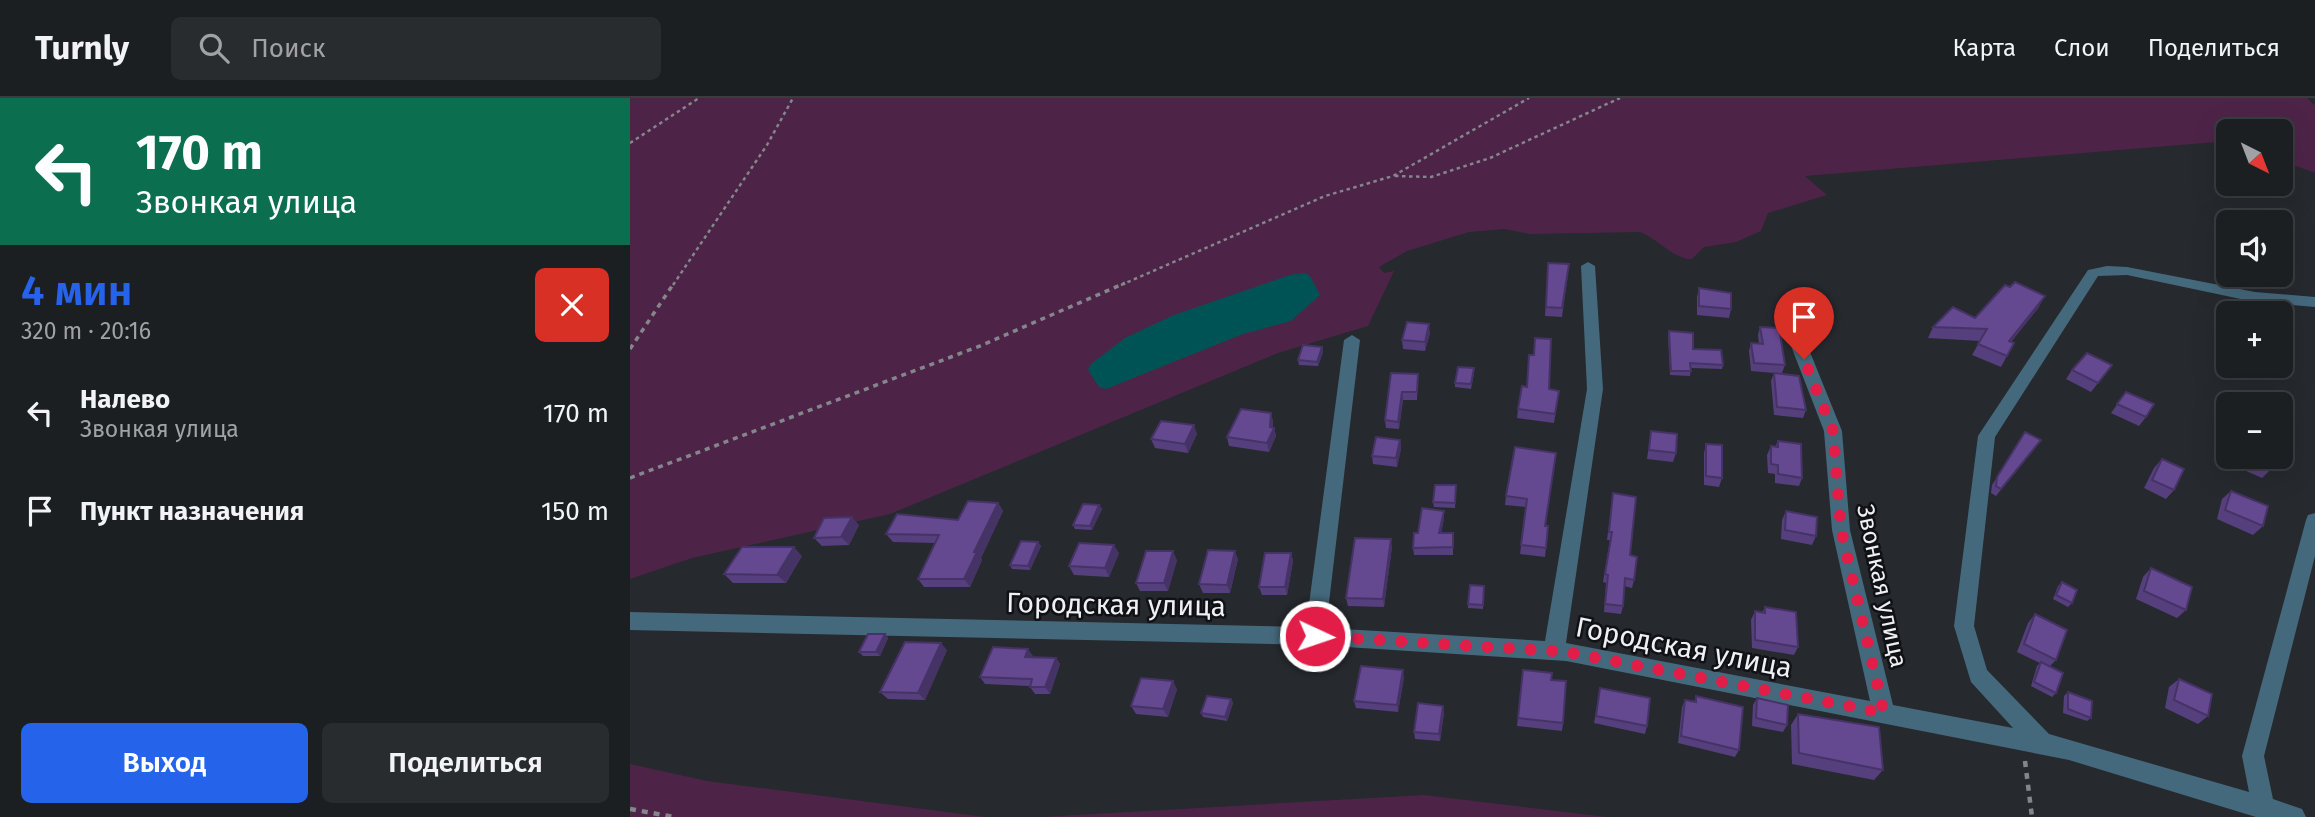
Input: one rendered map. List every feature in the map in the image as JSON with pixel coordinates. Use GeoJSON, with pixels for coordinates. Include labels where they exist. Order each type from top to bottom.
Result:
{"type":"FeatureCollection","features":[{"type":"Feature","properties":{"kind":"street"},"geometry":{"type":"LineString","coordinates":[[1554,651],[1595,389],[1588,266]]}},
{"type":"Feature","properties":{"kind":"street"},"geometry":{"type":"LineString","coordinates":[[2042,743],[1978,675],[1964,626],[1987,436],[2093,273],[2107,270],[2127,271],[2255,297],[2315,302]]}},
{"type":"Feature","properties":{"kind":"street","name":"Звонкая улица"},"geometry":{"type":"LineString","coordinates":[[1785,310],[1833,431],[1841,530],[1884,713]]}},
{"type":"Feature","properties":{"kind":"street"},"geometry":{"type":"LineString","coordinates":[[1315,636],[1352,340]]}},
{"type":"Feature","properties":{"kind":"street"},"geometry":{"type":"LineString","coordinates":[[2263,806],[2253,757],[2315,520]]}},
{"type":"Feature","properties":{"kind":"street","name":"Городская улица"},"geometry":{"type":"LineString","coordinates":[[630,621],[1315,636],[1554,651],[2042,743],[2294,817]]}},
{"type":"Feature","properties":{"kind":"path"},"geometry":{"type":"LineString","coordinates":[[630,143],[699,98]]}},
{"type":"Feature","properties":{"kind":"path"},"geometry":{"type":"LineString","coordinates":[[630,349],[768,145],[793,98]]}},
{"type":"Feature","properties":{"kind":"path"},"geometry":{"type":"LineString","coordinates":[[630,478],[980,346],[1325,196],[1393,176],[1529,98]]}},
{"type":"Feature","properties":{"kind":"path"},"geometry":{"type":"LineString","coordinates":[[1393,176],[1431,177],[1490,158],[1563,127],[1620,98]]}},
{"type":"Feature","properties":{"kind":"path"},"geometry":{"type":"LineString","coordinates":[[2032,817],[2023,764],[2042,743]]}},
{"type":"Feature","properties":{"kind":"path"},"geometry":{"type":"LineString","coordinates":[[630,809],[674,817]]}},
{"type":"Feature","properties":{"kind":"shaded area"},"geometry":{"type":"Polygon","coordinates":[[[630,98],[2307,98],[2315,106],[2315,173],[2293,165],[2293,119],[2216,119],[2216,142],[1805,176],[1827,195],[1768,213],[1761,231],[1736,242],[1704,247],[1692,259],[1678,256],[1640,232],[1530,234],[1504,229],[1469,232],[1407,251],[1379,267],[1384,273],[1394,271],[1368,326],[1278,353],[890,514],[692,558],[630,579],[630,98]]]}},
{"type":"Feature","properties":{"kind":"shaded area"},"geometry":{"type":"Polygon","coordinates":[[[630,764],[707,781],[985,817],[630,817],[630,764]]]}},
{"type":"Feature","properties":{"kind":"shaded area"},"geometry":{"type":"Polygon","coordinates":[[[1424,795],[1607,817],[1042,817],[1424,795]]]}},
{"type":"Feature","properties":{"kind":"water"},"geometry":{"type":"Polygon","coordinates":[[[1305,273],[1310,276],[1320,295],[1291,321],[1243,334],[1106,389],[1099,387],[1088,370],[1091,364],[1125,338],[1174,315],[1290,275],[1305,273]]]}},
{"type":"Feature","properties":{"kind":"building"},"geometry":{"type":"Polygon","coordinates":[[[1548,263],[1569,264],[1562,308],[1546,307],[1548,263]]]}},
{"type":"Feature","properties":{"kind":"building"},"geometry":{"type":"Polygon","coordinates":[[[2015,282],[2045,296],[2009,341],[2014,343],[2007,356],[1978,344],[1987,329],[1933,327],[1953,307],[1975,318],[2005,285],[2010,287],[2015,282]]]}},
{"type":"Feature","properties":{"kind":"building"},"geometry":{"type":"Polygon","coordinates":[[[1699,288],[1731,293],[1731,309],[1699,306],[1699,288]]]}},
{"type":"Feature","properties":{"kind":"building"},"geometry":{"type":"Polygon","coordinates":[[[1407,322],[1429,324],[1425,342],[1402,340],[1407,322]]]}},
{"type":"Feature","properties":{"kind":"building"},"geometry":{"type":"Polygon","coordinates":[[[1760,327],[1779,328],[1785,365],[1754,363],[1751,343],[1763,344],[1760,327]]]}},
{"type":"Feature","properties":{"kind":"building"},"geometry":{"type":"Polygon","coordinates":[[[1669,331],[1693,333],[1693,349],[1721,350],[1723,365],[1690,363],[1691,371],[1671,371],[1669,331]]]}},
{"type":"Feature","properties":{"kind":"building"},"geometry":{"type":"Polygon","coordinates":[[[1535,338],[1551,339],[1549,389],[1559,391],[1555,414],[1518,409],[1522,386],[1527,387],[1529,355],[1534,355],[1535,338]]]}},
{"type":"Feature","properties":{"kind":"building"},"geometry":{"type":"Polygon","coordinates":[[[1303,345],[1322,347],[1317,362],[1298,360],[1303,345]]]}},
{"type":"Feature","properties":{"kind":"building"},"geometry":{"type":"Polygon","coordinates":[[[2087,353],[2112,365],[2098,383],[2072,370],[2087,353]]]}},
{"type":"Feature","properties":{"kind":"building"},"geometry":{"type":"Polygon","coordinates":[[[1458,367],[1474,368],[1471,384],[1455,383],[1458,367]]]}},
{"type":"Feature","properties":{"kind":"building"},"geometry":{"type":"Polygon","coordinates":[[[1391,373],[1418,374],[1417,392],[1402,392],[1398,422],[1385,420],[1391,373]]]}},
{"type":"Feature","properties":{"kind":"building"},"geometry":{"type":"Polygon","coordinates":[[[1774,373],[1799,376],[1806,410],[1777,407],[1774,373]]]}},
{"type":"Feature","properties":{"kind":"building"},"geometry":{"type":"Polygon","coordinates":[[[2126,392],[2154,404],[2146,417],[2117,404],[2126,392]]]}},
{"type":"Feature","properties":{"kind":"building"},"geometry":{"type":"Polygon","coordinates":[[[1241,409],[1271,413],[1270,427],[1274,428],[1267,443],[1227,437],[1241,409]]]}},
{"type":"Feature","properties":{"kind":"building"},"geometry":{"type":"Polygon","coordinates":[[[1161,421],[1194,425],[1185,444],[1151,439],[1161,421]]]}},
{"type":"Feature","properties":{"kind":"building"},"geometry":{"type":"Polygon","coordinates":[[[1651,431],[1677,434],[1676,453],[1649,450],[1651,431]]]}},
{"type":"Feature","properties":{"kind":"building"},"geometry":{"type":"Polygon","coordinates":[[[2025,432],[2041,440],[2001,489],[1996,486],[1997,477],[2025,432]]]}},
{"type":"Feature","properties":{"kind":"building"},"geometry":{"type":"Polygon","coordinates":[[[1376,437],[1400,440],[1396,458],[1372,456],[1376,437]]]}},
{"type":"Feature","properties":{"kind":"building"},"geometry":{"type":"Polygon","coordinates":[[[1778,441],[1801,444],[1802,478],[1778,474],[1778,465],[1771,464],[1771,446],[1778,447],[1778,441]]]}},
{"type":"Feature","properties":{"kind":"building"},"geometry":{"type":"Polygon","coordinates":[[[1706,444],[1722,445],[1722,478],[1706,476],[1706,444]]]}},
{"type":"Feature","properties":{"kind":"building"},"geometry":{"type":"Polygon","coordinates":[[[1515,447],[1556,453],[1545,526],[1548,526],[1546,548],[1521,545],[1527,499],[1506,496],[1515,447]]]}},
{"type":"Feature","properties":{"kind":"building"},"geometry":{"type":"Polygon","coordinates":[[[2162,459],[2184,469],[2174,490],[2152,480],[2162,459]]]}},
{"type":"Feature","properties":{"kind":"building"},"geometry":{"type":"Polygon","coordinates":[[[1435,485],[1456,485],[1455,503],[1433,502],[1435,485]]]}},
{"type":"Feature","properties":{"kind":"building"},"geometry":{"type":"Polygon","coordinates":[[[2231,491],[2268,506],[2263,526],[2225,510],[2231,491]]]}},
{"type":"Feature","properties":{"kind":"building"},"geometry":{"type":"Polygon","coordinates":[[[1613,493],[1636,497],[1630,555],[1637,557],[1634,580],[1625,578],[1623,606],[1605,604],[1608,575],[1605,574],[1612,532],[1609,532],[1613,493]]]}},
{"type":"Feature","properties":{"kind":"building"},"geometry":{"type":"Polygon","coordinates":[[[968,501],[998,503],[964,579],[918,579],[939,535],[886,534],[897,514],[958,520],[968,501]]]}},
{"type":"Feature","properties":{"kind":"building"},"geometry":{"type":"Polygon","coordinates":[[[1083,504],[1099,505],[1090,526],[1073,525],[1083,504]]]}},
{"type":"Feature","properties":{"kind":"building"},"geometry":{"type":"Polygon","coordinates":[[[1422,508],[1444,511],[1439,533],[1453,533],[1453,547],[1413,548],[1414,533],[1418,533],[1422,508]]]}},
{"type":"Feature","properties":{"kind":"building"},"geometry":{"type":"Polygon","coordinates":[[[1786,511],[1817,517],[1816,536],[1785,530],[1786,511]]]}},
{"type":"Feature","properties":{"kind":"building"},"geometry":{"type":"Polygon","coordinates":[[[852,517],[841,537],[814,538],[824,518],[852,517]]]}},
{"type":"Feature","properties":{"kind":"building"},"geometry":{"type":"Polygon","coordinates":[[[1355,538],[1391,539],[1383,599],[1346,598],[1355,538]]]}},
{"type":"Feature","properties":{"kind":"building"},"geometry":{"type":"Polygon","coordinates":[[[1021,541],[1038,542],[1028,566],[1010,565],[1021,541]]]}},
{"type":"Feature","properties":{"kind":"building"},"geometry":{"type":"Polygon","coordinates":[[[1079,543],[1114,545],[1105,568],[1069,566],[1079,543]]]}},
{"type":"Feature","properties":{"kind":"building"},"geometry":{"type":"Polygon","coordinates":[[[742,547],[794,547],[777,575],[724,574],[742,547]]]}},
{"type":"Feature","properties":{"kind":"building"},"geometry":{"type":"Polygon","coordinates":[[[1208,550],[1235,551],[1227,585],[1199,584],[1208,550]]]}},
{"type":"Feature","properties":{"kind":"building"},"geometry":{"type":"Polygon","coordinates":[[[1146,551],[1173,551],[1164,583],[1136,583],[1146,551]]]}},
{"type":"Feature","properties":{"kind":"building"},"geometry":{"type":"Polygon","coordinates":[[[1265,553],[1291,553],[1285,587],[1259,587],[1265,553]]]}},
{"type":"Feature","properties":{"kind":"building"},"geometry":{"type":"Polygon","coordinates":[[[2151,568],[2192,587],[2186,610],[2144,591],[2151,568]]]}},
{"type":"Feature","properties":{"kind":"building"},"geometry":{"type":"Polygon","coordinates":[[[2062,582],[2077,590],[2072,603],[2056,595],[2062,582]]]}},
{"type":"Feature","properties":{"kind":"building"},"geometry":{"type":"Polygon","coordinates":[[[1470,585],[1484,586],[1483,605],[1468,604],[1470,585]]]}},
{"type":"Feature","properties":{"kind":"building"},"geometry":{"type":"Polygon","coordinates":[[[1765,607],[1796,612],[1798,647],[1755,640],[1755,611],[1765,613],[1765,607]]]}},
{"type":"Feature","properties":{"kind":"building"},"geometry":{"type":"Polygon","coordinates":[[[2035,614],[2067,630],[2056,660],[2024,644],[2035,614]]]}},
{"type":"Feature","properties":{"kind":"building"},"geometry":{"type":"Polygon","coordinates":[[[868,634],[885,634],[876,652],[859,652],[868,634]]]}},
{"type":"Feature","properties":{"kind":"building"},"geometry":{"type":"Polygon","coordinates":[[[905,642],[941,643],[918,693],[880,692],[905,642]]]}},
{"type":"Feature","properties":{"kind":"building"},"geometry":{"type":"Polygon","coordinates":[[[993,647],[1028,649],[1025,657],[1056,658],[1045,687],[1030,687],[1032,679],[980,677],[993,647]]]}},
{"type":"Feature","properties":{"kind":"building"},"geometry":{"type":"Polygon","coordinates":[[[2041,662],[2063,673],[2056,693],[2034,682],[2041,662]]]}},
{"type":"Feature","properties":{"kind":"building"},"geometry":{"type":"Polygon","coordinates":[[[1361,666],[1403,670],[1397,705],[1354,701],[1361,666]]]}},
{"type":"Feature","properties":{"kind":"building"},"geometry":{"type":"Polygon","coordinates":[[[1523,670],[1552,673],[1551,680],[1566,681],[1563,723],[1518,718],[1523,670]]]}},
{"type":"Feature","properties":{"kind":"building"},"geometry":{"type":"Polygon","coordinates":[[[1141,678],[1173,681],[1163,709],[1131,706],[1141,678]]]}},
{"type":"Feature","properties":{"kind":"building"},"geometry":{"type":"Polygon","coordinates":[[[2179,679],[2212,694],[2208,716],[2174,700],[2179,679]]]}},
{"type":"Feature","properties":{"kind":"building"},"geometry":{"type":"Polygon","coordinates":[[[1600,688],[1650,698],[1647,726],[1596,716],[1600,688]]]}},
{"type":"Feature","properties":{"kind":"building"},"geometry":{"type":"Polygon","coordinates":[[[2068,692],[2092,701],[2091,718],[2068,709],[2068,692]]]}},
{"type":"Feature","properties":{"kind":"building"},"geometry":{"type":"Polygon","coordinates":[[[1207,696],[1231,699],[1225,717],[1201,713],[1207,696]]]}},
{"type":"Feature","properties":{"kind":"building"},"geometry":{"type":"Polygon","coordinates":[[[1696,696],[1743,707],[1739,750],[1681,736],[1685,700],[1696,702],[1696,696]]]}},
{"type":"Feature","properties":{"kind":"building"},"geometry":{"type":"Polygon","coordinates":[[[1757,698],[1788,705],[1787,725],[1756,718],[1757,698]]]}},
{"type":"Feature","properties":{"kind":"building"},"geometry":{"type":"Polygon","coordinates":[[[1418,703],[1443,706],[1439,734],[1414,732],[1418,703]]]}},
{"type":"Feature","properties":{"kind":"building"},"geometry":{"type":"Polygon","coordinates":[[[1798,714],[1879,727],[1883,770],[1799,753],[1798,714]]]}},
{"type":"Feature","properties":{"kind":"route"},"geometry":{"type":"LineString","coordinates":[[1315,636],[1566,652],[1884,713],[1841,530],[1833,431],[1804,359]]}}]}
